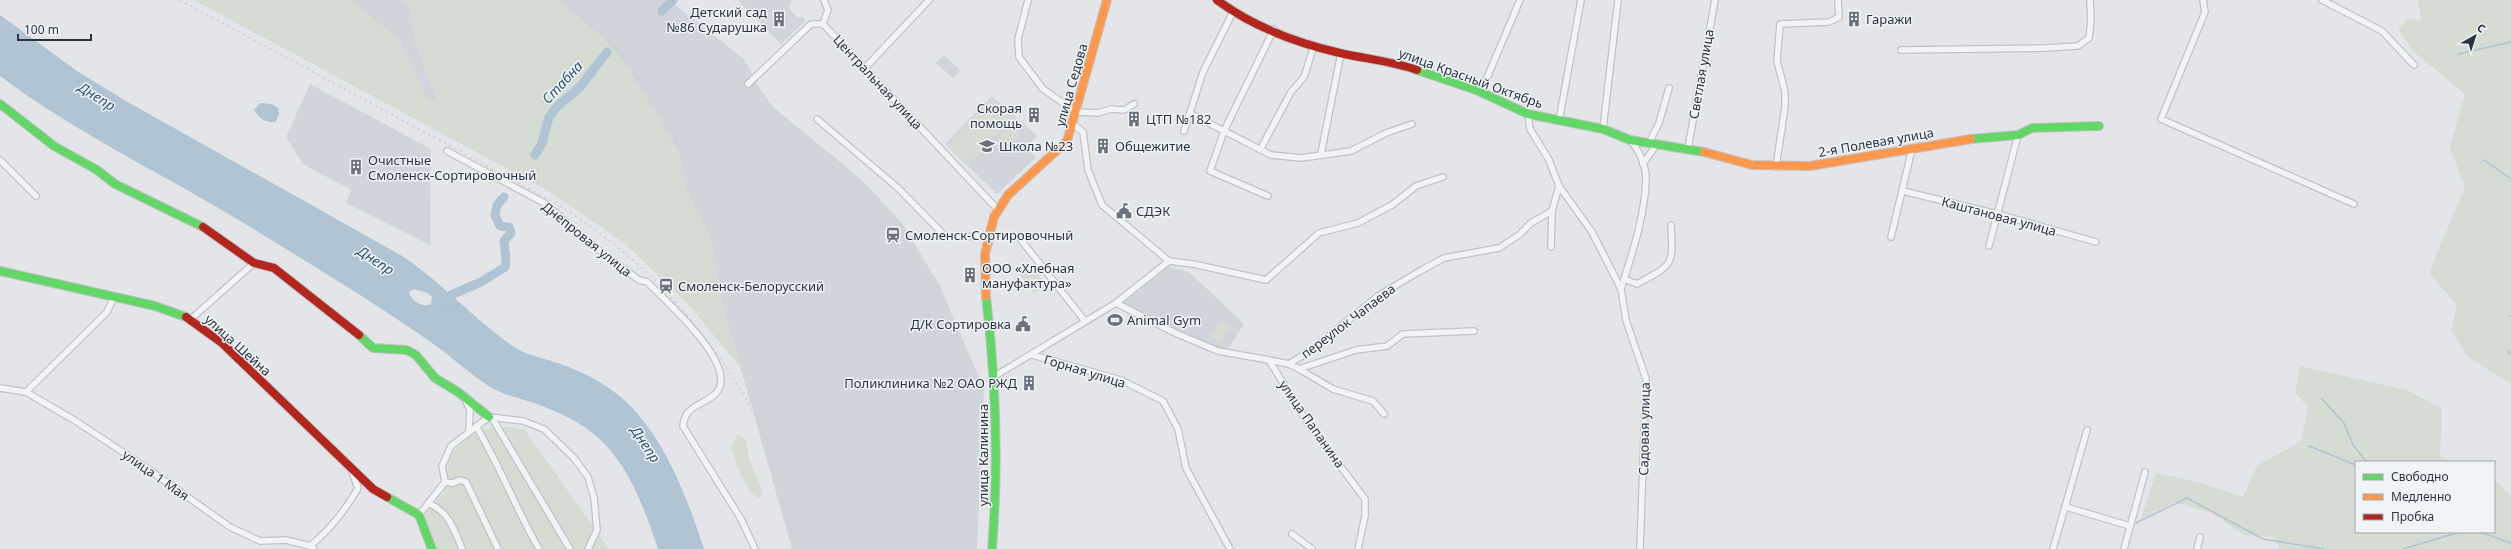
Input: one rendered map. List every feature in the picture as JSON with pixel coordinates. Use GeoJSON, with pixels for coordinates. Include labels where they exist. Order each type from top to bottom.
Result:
{"type":"FeatureCollection","features":[{"type":"Feature","properties":{"kind":"street"},"geometry":{"type":"LineString","coordinates":[[823,24],[828,10],[824,0]]}},
{"type":"Feature","properties":{"kind":"street"},"geometry":{"type":"LineString","coordinates":[[865,68],[929,0]]}},
{"type":"Feature","properties":{"kind":"street"},"geometry":{"type":"LineString","coordinates":[[1028,0],[1018,39],[1018,57],[1043,89],[1076,112],[1098,113],[1111,109],[1124,110],[1134,104]]}},
{"type":"Feature","properties":{"kind":"street","name":"улица Седова"},"geometry":{"type":"LineString","coordinates":[[994,361],[986,296],[988,236],[1003,199],[1053,157],[1067,141],[1073,124],[1106,0]]}},
{"type":"Feature","properties":{"kind":"street","name":"улица Красный Октябрь"},"geometry":{"type":"LineString","coordinates":[[1217,0],[1233,12],[1274,29],[1300,42],[1341,53],[1390,61],[1480,92],[1528,114],[1603,128],[1630,140],[1652,144]]}},
{"type":"Feature","properties":{"kind":"street"},"geometry":{"type":"LineString","coordinates":[[1480,92],[1520,0]]}},
{"type":"Feature","properties":{"kind":"street"},"geometry":{"type":"LineString","coordinates":[[1559,121],[1581,0]]}},
{"type":"Feature","properties":{"kind":"street"},"geometry":{"type":"LineString","coordinates":[[1603,128],[1618,0]]}},
{"type":"Feature","properties":{"kind":"street","name":"Светлая улица"},"geometry":{"type":"LineString","coordinates":[[1688,148],[1715,0]]}},
{"type":"Feature","properties":{"kind":"street"},"geometry":{"type":"LineString","coordinates":[[1776,167],[1785,107],[1785,92],[1777,61],[1780,24],[1829,22],[1838,17],[1838,0]]}},
{"type":"Feature","properties":{"kind":"street"},"geometry":{"type":"LineString","coordinates":[[1901,50],[2009,50],[2078,46],[2089,38],[2091,20],[2090,0]]}},
{"type":"Feature","properties":{"kind":"street"},"geometry":{"type":"LineString","coordinates":[[2203,0],[2205,12],[2161,120],[2354,204]]}},
{"type":"Feature","properties":{"kind":"street"},"geometry":{"type":"LineString","coordinates":[[2322,0],[2382,31],[2414,65]]}},
{"type":"Feature","properties":{"kind":"street"},"geometry":{"type":"LineString","coordinates":[[1184,131],[1191,114],[1203,72],[1233,12]]}},
{"type":"Feature","properties":{"kind":"street","name":"Центральная улица"},"geometry":{"type":"LineString","coordinates":[[748,84],[811,24],[823,24],[999,211]]}},
{"type":"Feature","properties":{"kind":"street"},"geometry":{"type":"LineString","coordinates":[[1268,196],[1210,171],[1224,131],[1274,29]]}},
{"type":"Feature","properties":{"kind":"street"},"geometry":{"type":"LineString","coordinates":[[1260,150],[1291,92],[1304,77],[1314,46]]}},
{"type":"Feature","properties":{"kind":"street"},"geometry":{"type":"LineString","coordinates":[[1321,154],[1341,53]]}},
{"type":"Feature","properties":{"kind":"street"},"geometry":{"type":"LineString","coordinates":[[1643,164],[1652,144],[1669,88]]}},
{"type":"Feature","properties":{"kind":"street"},"geometry":{"type":"LineString","coordinates":[[0,104],[54,146],[97,170],[115,184],[155,205],[189,218],[212,232],[254,263],[274,268],[348,324],[373,348],[407,350],[416,355],[435,378],[491,418],[570,549]]}},
{"type":"Feature","properties":{"kind":"street"},"geometry":{"type":"LineString","coordinates":[[1191,114],[1271,155],[1301,158],[1351,151],[1386,133],[1412,124]]}},
{"type":"Feature","properties":{"kind":"street","name":"Садовая улица"},"geometry":{"type":"LineString","coordinates":[[1528,114],[1530,129],[1549,160],[1559,186],[1595,238],[1622,289]]}},
{"type":"Feature","properties":{"kind":"street"},"geometry":{"type":"LineString","coordinates":[[817,118],[898,188],[946,237],[988,236]]}},
{"type":"Feature","properties":{"kind":"street"},"geometry":{"type":"LineString","coordinates":[[1073,124],[1083,132],[1088,170],[1102,205],[1169,261],[1207,266],[1266,280],[1319,233],[1358,223],[1392,205],[1416,186],[1443,177]]}},
{"type":"Feature","properties":{"kind":"street","name":"2-я Полевая улица"},"geometry":{"type":"LineString","coordinates":[[1652,144],[1688,148],[1752,165],[1776,167],[1810,166],[1951,141],[2018,135],[2032,128],[2100,126]]}},
{"type":"Feature","properties":{"kind":"street"},"geometry":{"type":"LineString","coordinates":[[1989,246],[2018,135]]}},
{"type":"Feature","properties":{"kind":"street","name":"Садовая улица"},"geometry":{"type":"LineString","coordinates":[[1630,140],[1640,151],[1646,178],[1638,232],[1622,289],[1626,320],[1646,379],[1640,549]]}},
{"type":"Feature","properties":{"kind":"street"},"geometry":{"type":"LineString","coordinates":[[1891,237],[1912,149]]}},
{"type":"Feature","properties":{"kind":"street","name":"Днепровая улица"},"geometry":{"type":"LineString","coordinates":[[447,151],[546,204],[585,240],[639,280],[647,282],[687,322],[712,353],[719,374],[719,389],[714,395],[690,408],[684,419],[683,426],[741,519],[755,549]]}},
{"type":"Feature","properties":{"kind":"street"},"geometry":{"type":"LineString","coordinates":[[0,160],[36,196]]}},
{"type":"Feature","properties":{"kind":"street"},"geometry":{"type":"LineString","coordinates":[[1551,248],[1552,211],[1559,186]]}},
{"type":"Feature","properties":{"kind":"street","name":"Каштановая улица"},"geometry":{"type":"LineString","coordinates":[[1903,191],[1997,214],[2096,242]]}},
{"type":"Feature","properties":{"kind":"street","name":"переулок Чапаева"},"geometry":{"type":"LineString","coordinates":[[1268,360],[1289,364],[1313,349],[1378,296],[1420,271],[1444,258],[1499,248],[1520,235],[1531,223],[1552,211]]}},
{"type":"Feature","properties":{"kind":"street"},"geometry":{"type":"LineString","coordinates":[[1624,279],[1637,284],[1664,269],[1672,256],[1671,225]]}},
{"type":"Feature","properties":{"kind":"street"},"geometry":{"type":"LineString","coordinates":[[1021,240],[1085,321]]}},
{"type":"Feature","properties":{"kind":"street"},"geometry":{"type":"LineString","coordinates":[[995,376],[1116,303],[1169,261]]}},
{"type":"Feature","properties":{"kind":"street"},"geometry":{"type":"LineString","coordinates":[[191,319],[254,263]]}},
{"type":"Feature","properties":{"kind":"street","name":"улица Шейна"},"geometry":{"type":"LineString","coordinates":[[0,271],[155,306],[191,319],[222,343],[373,489],[419,515]]}},
{"type":"Feature","properties":{"kind":"street"},"geometry":{"type":"LineString","coordinates":[[26,392],[108,312],[114,296]]}},
{"type":"Feature","properties":{"kind":"street"},"geometry":{"type":"LineString","coordinates":[[1116,303],[1173,332],[1218,351],[1268,360]]}},
{"type":"Feature","properties":{"kind":"street"},"geometry":{"type":"LineString","coordinates":[[1299,369],[1356,350],[1386,346],[1403,334],[1474,331]]}},
{"type":"Feature","properties":{"kind":"street","name":"Горная улица"},"geometry":{"type":"LineString","coordinates":[[1032,355],[1121,380],[1163,401],[1178,429],[1186,468],[1230,549]]}},
{"type":"Feature","properties":{"kind":"street","name":"улица Папанина"},"geometry":{"type":"LineString","coordinates":[[1268,360],[1308,422],[1361,491],[1366,501],[1358,549]]}},
{"type":"Feature","properties":{"kind":"street","name":"улица Калинина"},"geometry":{"type":"LineString","coordinates":[[992,549],[995,516],[997,439],[994,361]]}},
{"type":"Feature","properties":{"kind":"street"},"geometry":{"type":"LineString","coordinates":[[1289,364],[1333,389],[1373,401],[1384,414]]}},
{"type":"Feature","properties":{"kind":"street","name":"улица 1 Мая"},"geometry":{"type":"LineString","coordinates":[[0,388],[26,392],[142,464],[230,527],[260,542],[279,540],[312,547]]}},
{"type":"Feature","properties":{"kind":"street"},"geometry":{"type":"LineString","coordinates":[[465,398],[470,410],[469,431]]}},
{"type":"Feature","properties":{"kind":"street"},"geometry":{"type":"LineString","coordinates":[[432,549],[419,515],[445,482],[442,466],[451,446],[476,426],[491,418],[523,421],[544,429],[579,465],[588,478],[595,505],[597,530],[588,549]]}},
{"type":"Feature","properties":{"kind":"street"},"geometry":{"type":"LineString","coordinates":[[476,426],[497,463],[519,514],[539,549]]}},
{"type":"Feature","properties":{"kind":"street"},"geometry":{"type":"LineString","coordinates":[[2053,549],[2066,508],[2086,430]]}},
{"type":"Feature","properties":{"kind":"street"},"geometry":{"type":"LineString","coordinates":[[312,547],[346,509],[358,488],[351,469]]}},
{"type":"Feature","properties":{"kind":"street"},"geometry":{"type":"LineString","coordinates":[[2124,549],[2145,472]]}},
{"type":"Feature","properties":{"kind":"street"},"geometry":{"type":"LineString","coordinates":[[445,482],[453,483],[460,480],[466,482],[498,549]]}},
{"type":"Feature","properties":{"kind":"street"},"geometry":{"type":"LineString","coordinates":[[428,503],[440,508],[444,513],[451,523],[462,549]]}},
{"type":"Feature","properties":{"kind":"street"},"geometry":{"type":"LineString","coordinates":[[2066,508],[2130,526]]}},
{"type":"Feature","properties":{"kind":"street"},"geometry":{"type":"LineString","coordinates":[[1292,534],[1312,549]]}},
{"type":"Feature","properties":{"kind":"street"},"geometry":{"type":"LineString","coordinates":[[2197,549],[2200,537]]}},
{"type":"Feature","properties":{"kind":"shaded area"},"geometry":{"type":"Polygon","coordinates":[[[194,0],[350,0],[399,40],[428,102],[437,98],[415,43],[410,9],[404,0],[557,0],[603,38],[626,65],[679,153],[686,189],[711,238],[723,306],[741,368],[687,303],[624,243],[552,193],[194,0]]]}},
{"type":"Feature","properties":{"kind":"shaded area"},"geometry":{"type":"Polygon","coordinates":[[[350,0],[404,0],[410,9],[415,43],[437,99],[428,102],[399,40],[350,0]]]}},
{"type":"Feature","properties":{"kind":"shaded area"},"geometry":{"type":"Polygon","coordinates":[[[557,0],[669,0],[744,59],[759,87],[773,107],[862,180],[902,223],[940,286],[984,389],[977,549],[792,549],[723,306],[711,238],[686,189],[679,153],[626,65],[603,38],[557,0]]]}},
{"type":"Feature","properties":{"kind":"shaded area"},"geometry":{"type":"Polygon","coordinates":[[[738,0],[791,0],[789,9],[797,17],[802,17],[806,20],[781,44],[738,0]]]}},
{"type":"Feature","properties":{"kind":"shaded area"},"geometry":{"type":"Polygon","coordinates":[[[2418,0],[2511,0],[2511,384],[2467,356],[2451,330],[2457,305],[2429,273],[2465,187],[2450,147],[2465,94],[2414,52],[2398,29],[2409,18],[2421,21],[2418,0]]]}},
{"type":"Feature","properties":{"kind":"shaded area"},"geometry":{"type":"Polygon","coordinates":[[[944,55],[960,70],[953,78],[936,63],[944,55]]]}},
{"type":"Feature","properties":{"kind":"shaded area"},"geometry":{"type":"Polygon","coordinates":[[[310,84],[431,149],[430,245],[346,203],[351,190],[303,164],[286,137],[310,84]]]}},
{"type":"Feature","properties":{"kind":"shaded area","name":"Школа №23"},"geometry":{"type":"Polygon","coordinates":[[[992,96],[1037,136],[1026,147],[1036,157],[997,194],[945,144],[992,96]]]}},
{"type":"Feature","properties":{"kind":"shaded area"},"geometry":{"type":"Polygon","coordinates":[[[991,99],[1012,119],[968,165],[947,145],[991,99]]]}},
{"type":"Feature","properties":{"kind":"shaded area"},"geometry":{"type":"Polygon","coordinates":[[[1012,125],[1021,133],[1007,147],[998,139],[1012,125]]]}},
{"type":"Feature","properties":{"kind":"shaded area"},"geometry":{"type":"Polygon","coordinates":[[[1030,263],[1046,285],[1034,294],[1018,272],[1030,263]]]}},
{"type":"Feature","properties":{"kind":"shaded area"},"geometry":{"type":"Polygon","coordinates":[[[1166,266],[1189,272],[1244,324],[1228,349],[1217,350],[1168,327],[1121,302],[1166,266]]]}},
{"type":"Feature","properties":{"kind":"shaded area"},"geometry":{"type":"Polygon","coordinates":[[[1222,320],[1231,327],[1219,343],[1210,336],[1222,320]]]}},
{"type":"Feature","properties":{"kind":"shaded area"},"geometry":{"type":"Polygon","coordinates":[[[2300,366],[2407,390],[2442,409],[2440,457],[2451,461],[2355,461],[2355,533],[2495,533],[2495,480],[2511,496],[2511,549],[2279,549],[2275,537],[2244,535],[2211,513],[2175,502],[2141,519],[2156,473],[2201,483],[2243,497],[2257,466],[2301,441],[2308,407],[2295,393],[2300,366]]]}},
{"type":"Feature","properties":{"kind":"shaded area"},"geometry":{"type":"Polygon","coordinates":[[[498,426],[524,429],[609,549],[435,549],[424,516],[444,492],[449,458],[453,452],[469,437],[482,430],[498,426]]]}},
{"type":"Feature","properties":{"kind":"shaded area"},"geometry":{"type":"Polygon","coordinates":[[[738,434],[746,441],[749,459],[763,493],[759,498],[749,490],[745,483],[731,447],[738,434]]]}},
{"type":"Feature","properties":{"kind":"water","name":"Днепр"},"geometry":{"type":"Polygon","coordinates":[[[0,15],[77,71],[126,101],[404,257],[514,347],[576,370],[601,383],[621,397],[638,414],[653,434],[678,479],[704,549],[658,549],[641,502],[626,472],[606,446],[587,429],[556,412],[492,388],[432,343],[325,273],[227,213],[63,119],[0,76],[0,15]],[[414,289],[409,292],[414,301],[424,305],[431,304],[432,297],[428,293],[414,289]]]}},
{"type":"Feature","properties":{"kind":"water"},"geometry":{"type":"Polygon","coordinates":[[[260,103],[272,104],[278,108],[279,114],[276,122],[263,120],[258,116],[254,110],[260,103]]]}},
{"type":"Feature","properties":{"kind":"waterway","name":"Стабна"},"geometry":{"type":"LineString","coordinates":[[662,11],[673,0]]}},
{"type":"Feature","properties":{"kind":"waterway"},"geometry":{"type":"LineString","coordinates":[[2458,54],[2511,42]]}},
{"type":"Feature","properties":{"kind":"waterway","name":"Стабна"},"geometry":{"type":"LineString","coordinates":[[535,155],[542,143],[549,117],[558,106],[580,87],[607,52]]}},
{"type":"Feature","properties":{"kind":"waterway"},"geometry":{"type":"LineString","coordinates":[[2484,160],[2511,179]]}},
{"type":"Feature","properties":{"kind":"waterway","name":"Стабна"},"geometry":{"type":"LineString","coordinates":[[450,306],[451,295],[481,282],[505,267],[506,260],[504,241],[511,233],[509,227],[500,226],[495,215],[497,205],[504,197]]}},
{"type":"Feature","properties":{"kind":"waterway"},"geometry":{"type":"LineString","coordinates":[[2507,351],[2511,354]]}},
{"type":"Feature","properties":{"kind":"waterway"},"geometry":{"type":"LineString","coordinates":[[2322,399],[2344,423],[2353,445],[2366,461]]}},
{"type":"Feature","properties":{"kind":"waterway"},"geometry":{"type":"LineString","coordinates":[[2309,446],[2355,465]]}},
{"type":"Feature","properties":{"kind":"waterway"},"geometry":{"type":"LineString","coordinates":[[2136,523],[2187,498],[2263,539],[2324,549]]}},
{"type":"Feature","properties":{"kind":"waterway"},"geometry":{"type":"LineString","coordinates":[[2403,549],[2457,533]]}},
{"type":"Feature","properties":{"kind":"waterway"},"geometry":{"type":"LineString","coordinates":[[2483,533],[2511,543]]}},
{"type":"Feature","properties":{"kind":"railway"},"geometry":{"type":"LineString","coordinates":[[180,0],[550,200],[589,225],[658,283],[716,352],[740,390],[762,431],[784,482],[802,549]]}},
{"type":"Feature","properties":{"kind":"railway"},"geometry":{"type":"LineString","coordinates":[[368,0],[391,18]]}},
{"type":"Feature","properties":{"kind":"railway"},"geometry":{"type":"LineString","coordinates":[[390,0],[402,33]]}},
{"type":"Feature","properties":{"kind":"railway"},"geometry":{"type":"LineString","coordinates":[[564,0],[589,21],[627,60],[655,102],[711,205],[737,271],[794,500]]}},
{"type":"Feature","properties":{"kind":"railway"},"geometry":{"type":"LineString","coordinates":[[626,0],[829,163],[866,203],[896,247],[919,292],[938,341],[950,391],[958,442],[962,495],[962,549]]}},
{"type":"Feature","properties":{"kind":"traffic: fast"},"geometry":{"type":"LineString","coordinates":[[1417,70],[1476,90],[1528,114],[1603,129],[1630,140],[1704,152]]}},
{"type":"Feature","properties":{"kind":"traffic: fast"},"geometry":{"type":"LineString","coordinates":[[0,104],[54,146],[97,170],[115,184],[203,227]]}},
{"type":"Feature","properties":{"kind":"traffic: fast"},"geometry":{"type":"LineString","coordinates":[[1971,139],[2018,135],[2032,128],[2099,126]]}},
{"type":"Feature","properties":{"kind":"traffic: fast"},"geometry":{"type":"LineString","coordinates":[[0,271],[155,306],[186,317]]}},
{"type":"Feature","properties":{"kind":"traffic: fast"},"geometry":{"type":"LineString","coordinates":[[986,296],[992,359],[996,454],[992,549]]}},
{"type":"Feature","properties":{"kind":"traffic: fast"},"geometry":{"type":"LineString","coordinates":[[359,335],[373,348],[407,350],[416,355],[435,378],[458,392],[489,417]]}},
{"type":"Feature","properties":{"kind":"traffic: fast"},"geometry":{"type":"LineString","coordinates":[[387,497],[419,515],[432,549]]}},
{"type":"Feature","properties":{"kind":"traffic: slow"},"geometry":{"type":"LineString","coordinates":[[986,296],[985,254],[994,217],[1008,195],[1067,141],[1107,0]]}},
{"type":"Feature","properties":{"kind":"traffic: slow"},"geometry":{"type":"LineString","coordinates":[[1704,152],[1752,165],[1810,166],[1971,139]]}},
{"type":"Feature","properties":{"kind":"traffic: jam"},"geometry":{"type":"LineString","coordinates":[[1217,0],[1260,26],[1291,39],[1340,53],[1388,62],[1417,70]]}},
{"type":"Feature","properties":{"kind":"traffic: jam"},"geometry":{"type":"LineString","coordinates":[[203,227],[254,263],[274,268],[359,335]]}},
{"type":"Feature","properties":{"kind":"traffic: jam"},"geometry":{"type":"LineString","coordinates":[[186,317],[222,343],[373,489],[387,497]]}},
{"type":"Feature","properties":{"kind":"place","name":"Детский сад №86 Сударушка"},"geometry":{"type":"Point","coordinates":[779,19]}},
{"type":"Feature","properties":{"kind":"place","name":"Гаражи"},"geometry":{"type":"Point","coordinates":[1854,19]}},
{"type":"Feature","properties":{"kind":"place","name":"Скорая помощь"},"geometry":{"type":"Point","coordinates":[1034,115]}},
{"type":"Feature","properties":{"kind":"place","name":"ЦТП №182"},"geometry":{"type":"Point","coordinates":[1134,119]}},
{"type":"Feature","properties":{"kind":"place","name":"Школа №23"},"geometry":{"type":"Point","coordinates":[987,146]}},
{"type":"Feature","properties":{"kind":"place","name":"Общежитие"},"geometry":{"type":"Point","coordinates":[1103,146]}},
{"type":"Feature","properties":{"kind":"place","name":"Очистные Смоленск-Сортировочный"},"geometry":{"type":"Point","coordinates":[356,167]}},
{"type":"Feature","properties":{"kind":"place","name":"СДЭК"},"geometry":{"type":"Point","coordinates":[1124,211]}},
{"type":"Feature","properties":{"kind":"place","name":"Смоленск-Сортировочный"},"geometry":{"type":"Point","coordinates":[893,235]}},
{"type":"Feature","properties":{"kind":"place","name":"ООО «Хлебная мануфактура»"},"geometry":{"type":"Point","coordinates":[970,275]}},
{"type":"Feature","properties":{"kind":"place","name":"Смоленск-Белорусский"},"geometry":{"type":"Point","coordinates":[666,286]}},
{"type":"Feature","properties":{"kind":"place","name":"Animal Gym"},"geometry":{"type":"Point","coordinates":[1115,320]}},
{"type":"Feature","properties":{"kind":"place","name":"Д/К Сортировка"},"geometry":{"type":"Point","coordinates":[1023,324]}},
{"type":"Feature","properties":{"kind":"place","name":"Поликлиника №2 ОАО РЖД"},"geometry":{"type":"Point","coordinates":[1029,383]}}]}
